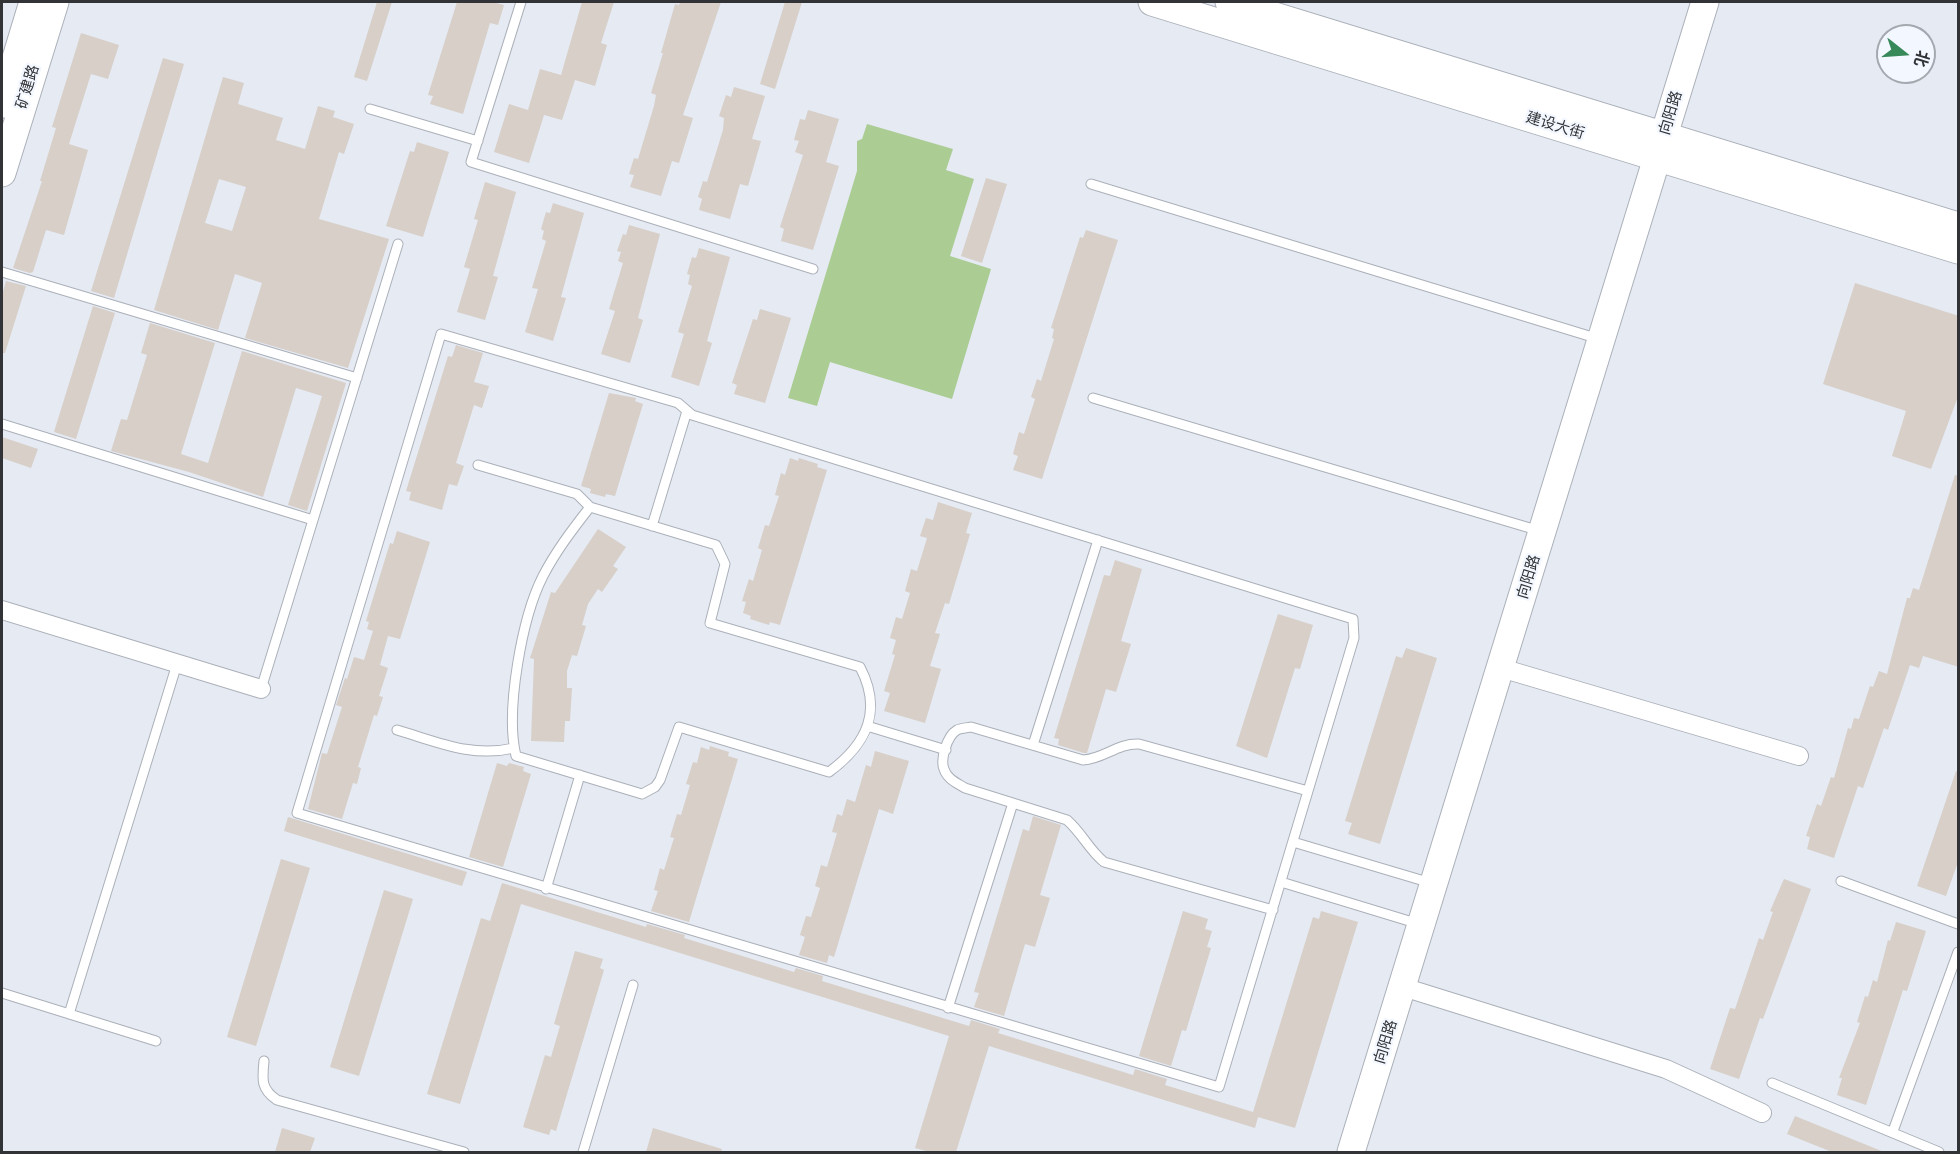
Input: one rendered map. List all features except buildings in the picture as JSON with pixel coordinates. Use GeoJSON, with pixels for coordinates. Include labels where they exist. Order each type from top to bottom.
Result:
{"type":"FeatureCollection","features":[{"type":"Feature","properties":{"kind":"main road","name":"矿建路"},"geometry":{"type":"LineString","coordinates":[[2,104],[33,2]]}},
{"type":"Feature","properties":{"kind":"main road","name":"矿建路"},"geometry":{"type":"LineString","coordinates":[[2,173],[55,2]]}},
{"type":"Feature","properties":{"kind":"main road","name":"建设大街"},"geometry":{"type":"LineString","coordinates":[[1152,2],[1661,146],[1959,226]]}},
{"type":"Feature","properties":{"kind":"main road","name":"建设大街"},"geometry":{"type":"LineString","coordinates":[[1229,2],[1661,146],[1959,250]]}},
{"type":"Feature","properties":{"kind":"main road","name":"向阳路"},"geometry":{"type":"LineString","coordinates":[[1351,1152],[1705,2]]}},
{"type":"Feature","properties":{"kind":"street"},"geometry":{"type":"LineString","coordinates":[[2,610],[261,689]]}},
{"type":"Feature","properties":{"kind":"street"},"geometry":{"type":"LineString","coordinates":[[1501,668],[1799,756]]}},
{"type":"Feature","properties":{"kind":"street"},"geometry":{"type":"LineString","coordinates":[[1403,987],[1666,1069],[1762,1113]]}},
{"type":"Feature","properties":{"kind":"lane"},"geometry":{"type":"LineString","coordinates":[[521,2],[471,162],[813,269]]}},
{"type":"Feature","properties":{"kind":"lane"},"geometry":{"type":"LineString","coordinates":[[370,109],[478,141]]}},
{"type":"Feature","properties":{"kind":"lane"},"geometry":{"type":"LineString","coordinates":[[1091,184],[1601,340]]}},
{"type":"Feature","properties":{"kind":"lane"},"geometry":{"type":"LineString","coordinates":[[261,689],[398,244]]}},
{"type":"Feature","properties":{"kind":"lane"},"geometry":{"type":"LineString","coordinates":[[2,273],[357,378]]}},
{"type":"Feature","properties":{"kind":"lane"},"geometry":{"type":"LineString","coordinates":[[441,334],[678,403],[687,411],[703,418],[1098,540],[1353,619],[1354,638],[1219,1087],[546,889],[297,813],[441,334]]}},
{"type":"Feature","properties":{"kind":"lane"},"geometry":{"type":"LineString","coordinates":[[1093,398],[1542,532]]}},
{"type":"Feature","properties":{"kind":"lane"},"geometry":{"type":"LineString","coordinates":[[652,526],[687,411]]}},
{"type":"Feature","properties":{"kind":"lane"},"geometry":{"type":"LineString","coordinates":[[2,424],[313,520]]}},
{"type":"Feature","properties":{"kind":"lane"},"geometry":{"type":"LineString","coordinates":[[478,465],[577,494],[590,507],[716,545],[725,564],[711,623],[860,668],[868,683],[871,699],[867,726],[853,750],[829,772],[679,727],[660,780],[656,787],[642,794],[516,756],[513,703],[518,663],[542,579],[562,542],[590,507]]}},
{"type":"Feature","properties":{"kind":"lane"},"geometry":{"type":"LineString","coordinates":[[1033,745],[1098,540]]}},
{"type":"Feature","properties":{"kind":"lane"},"geometry":{"type":"LineString","coordinates":[[69,1014],[177,664]]}},
{"type":"Feature","properties":{"kind":"lane"},"geometry":{"type":"LineString","coordinates":[[867,726],[946,750]]}},
{"type":"Feature","properties":{"kind":"lane"},"geometry":{"type":"LineString","coordinates":[[1272,910],[1104,862],[1092,852],[1076,828],[1067,820],[965,788],[950,778],[944,769],[946,750],[952,735],[957,730],[971,727],[1083,760],[1094,759],[1126,743],[1139,744],[1308,791]]}},
{"type":"Feature","properties":{"kind":"lane"},"geometry":{"type":"LineString","coordinates":[[397,730],[467,750],[491,753],[514,748]]}},
{"type":"Feature","properties":{"kind":"lane"},"geometry":{"type":"LineString","coordinates":[[546,889],[579,775]]}},
{"type":"Feature","properties":{"kind":"lane"},"geometry":{"type":"LineString","coordinates":[[948,1008],[1013,803]]}},
{"type":"Feature","properties":{"kind":"lane"},"geometry":{"type":"LineString","coordinates":[[1293,842],[1434,884]]}},
{"type":"Feature","properties":{"kind":"lane"},"geometry":{"type":"LineString","coordinates":[[1841,881],[1959,924]]}},
{"type":"Feature","properties":{"kind":"lane"},"geometry":{"type":"LineString","coordinates":[[1281,882],[1422,925]]}},
{"type":"Feature","properties":{"kind":"lane"},"geometry":{"type":"LineString","coordinates":[[1893,1131],[1959,952]]}},
{"type":"Feature","properties":{"kind":"lane"},"geometry":{"type":"LineString","coordinates":[[583,1152],[633,985]]}},
{"type":"Feature","properties":{"kind":"lane"},"geometry":{"type":"LineString","coordinates":[[2,993],[156,1041]]}},
{"type":"Feature","properties":{"kind":"lane"},"geometry":{"type":"LineString","coordinates":[[264,1061],[262,1084],[267,1093],[277,1100],[464,1152]]}},
{"type":"Feature","properties":{"kind":"lane"},"geometry":{"type":"LineString","coordinates":[[1772,1083],[1893,1131],[1939,1152]]}},
{"type":"Feature","properties":{"kind":"green space"},"geometry":{"type":"Polygon","coordinates":[[[867,124],[953,149],[946,170],[974,179],[950,256],[991,269],[952,399],[830,362],[817,406],[788,398],[857,171],[857,141],[862,139],[867,124]]]}}]}
